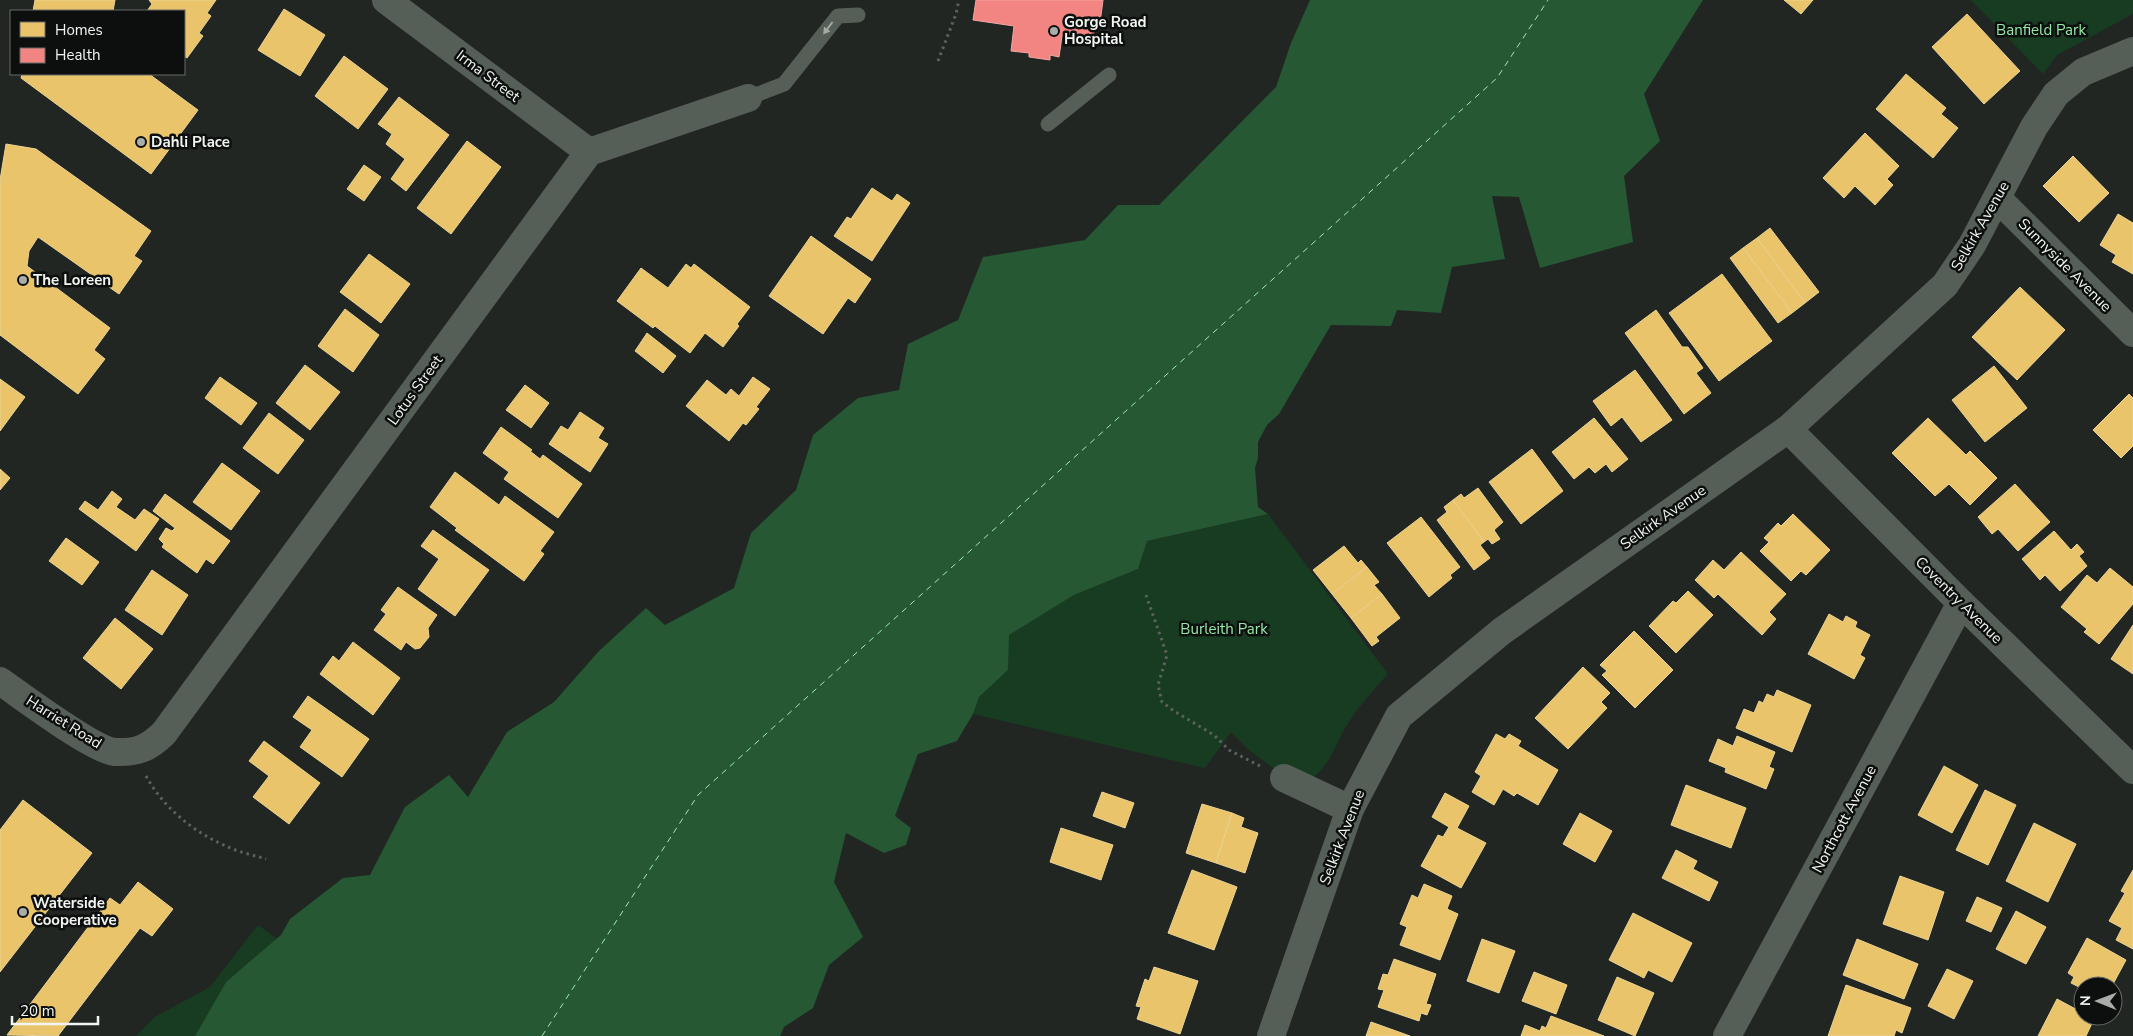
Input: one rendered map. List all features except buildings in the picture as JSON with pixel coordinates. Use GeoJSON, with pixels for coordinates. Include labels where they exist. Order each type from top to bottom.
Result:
{"type":"FeatureCollection","features":[{"type":"Feature","properties":{"kind":"street","name":"Irma Street"},"geometry":{"type":"LineString","coordinates":[[386,0],[589,152]]}},
{"type":"Feature","properties":{"kind":"street","name":"Selkirk Avenue"},"geometry":{"type":"LineString","coordinates":[[1270,1036],[1350,810],[1399,716],[1502,631],[1788,429],[1945,285],[1972,245],[2034,127],[2056,94],[2083,72],[2133,51]]}},
{"type":"Feature","properties":{"kind":"street"},"geometry":{"type":"LineString","coordinates":[[589,152],[748,98]]}},
{"type":"Feature","properties":{"kind":"street","name":"Lotus Street"},"geometry":{"type":"LineString","coordinates":[[133,751],[151,746],[164,733],[589,152]]}},
{"type":"Feature","properties":{"kind":"street","name":"Sunnyside Avenue"},"geometry":{"type":"LineString","coordinates":[[1997,198],[2133,333]]}},
{"type":"Feature","properties":{"kind":"street","name":"Coventry Avenue"},"geometry":{"type":"LineString","coordinates":[[1788,429],[1961,603],[2133,770]]}},
{"type":"Feature","properties":{"kind":"street","name":"Northcott Avenue"},"geometry":{"type":"LineString","coordinates":[[1728,1036],[1961,603]]}},
{"type":"Feature","properties":{"kind":"street","name":"Harriet Road"},"geometry":{"type":"LineString","coordinates":[[0,681],[92,743],[114,752],[133,751]]}},
{"type":"Feature","properties":{"kind":"street"},"geometry":{"type":"LineString","coordinates":[[1284,778],[1323,795],[1350,810]]}},
{"type":"Feature","properties":{"kind":"lane"},"geometry":{"type":"LineString","coordinates":[[748,98],[784,84],[838,16],[858,15]]}},
{"type":"Feature","properties":{"kind":"lane"},"geometry":{"type":"LineString","coordinates":[[1048,124],[1109,75]]}},
{"type":"Feature","properties":{"kind":"path"},"geometry":{"type":"LineString","coordinates":[[938,61],[956,14],[958,0]]}},
{"type":"Feature","properties":{"kind":"path"},"geometry":{"type":"LineString","coordinates":[[1146,595],[1167,655],[1158,685],[1162,702],[1214,735],[1229,750],[1284,778]]}},
{"type":"Feature","properties":{"kind":"path"},"geometry":{"type":"LineString","coordinates":[[133,751],[154,790],[170,809],[198,831],[226,846],[266,859]]}},
{"type":"Feature","properties":{"kind":"green space","name":"Banfield Park"},"geometry":{"type":"Polygon","coordinates":[[[1971,0],[2133,0],[2133,14],[2057,55],[2043,74],[1971,0]]]}},
{"type":"Feature","properties":{"kind":"green space","name":"Burleith Park"},"geometry":{"type":"Polygon","coordinates":[[[1268,514],[1388,674],[1356,711],[1331,756],[1315,776],[1308,780],[1277,771],[1249,750],[1231,732],[1205,768],[973,714],[979,697],[1008,670],[1008,635],[1074,595],[1138,569],[1147,541],[1268,514]]]}},
{"type":"Feature","properties":{"kind":"green space"},"geometry":{"type":"Polygon","coordinates":[[[258,925],[277,939],[226,982],[195,1036],[136,1036],[155,1017],[210,987],[258,925]]]}},
{"type":"Feature","properties":{"kind":"shaded area"},"geometry":{"type":"Polygon","coordinates":[[[1310,0],[1703,0],[1644,94],[1660,141],[1624,176],[1633,242],[1540,268],[1519,197],[1492,196],[1505,259],[1452,267],[1441,313],[1397,310],[1391,326],[1331,325],[1279,414],[1267,425],[1258,442],[1258,458],[1255,468],[1258,507],[1268,514],[1147,541],[1138,569],[1074,595],[1009,635],[1008,670],[979,697],[973,714],[957,741],[918,754],[895,816],[911,828],[906,845],[884,853],[846,833],[834,882],[863,937],[829,965],[813,1008],[784,1027],[780,1036],[195,1036],[226,982],[281,935],[290,919],[343,878],[370,875],[405,807],[449,775],[468,797],[507,732],[554,702],[599,651],[646,608],[665,625],[734,588],[751,533],[796,490],[813,435],[858,398],[899,390],[908,344],[958,320],[983,257],[1085,240],[1118,205],[1159,205],[1276,87],[1291,43],[1310,0]]]}},
{"type":"Feature","properties":{"kind":"ferry route"},"geometry":{"type":"LineString","coordinates":[[542,1036],[698,795],[1497,78],[1548,0]]}},
{"type":"Feature","properties":{"kind":"place","name":"Gorge Road Hospital"},"geometry":{"type":"Point","coordinates":[1054,31]}},
{"type":"Feature","properties":{"kind":"place","name":"Dahli Place"},"geometry":{"type":"Point","coordinates":[141,142]}},
{"type":"Feature","properties":{"kind":"place","name":"The Loreen"},"geometry":{"type":"Point","coordinates":[23,280]}},
{"type":"Feature","properties":{"kind":"place","name":"Waterside Cooperative"},"geometry":{"type":"Point","coordinates":[23,912]}}]}
